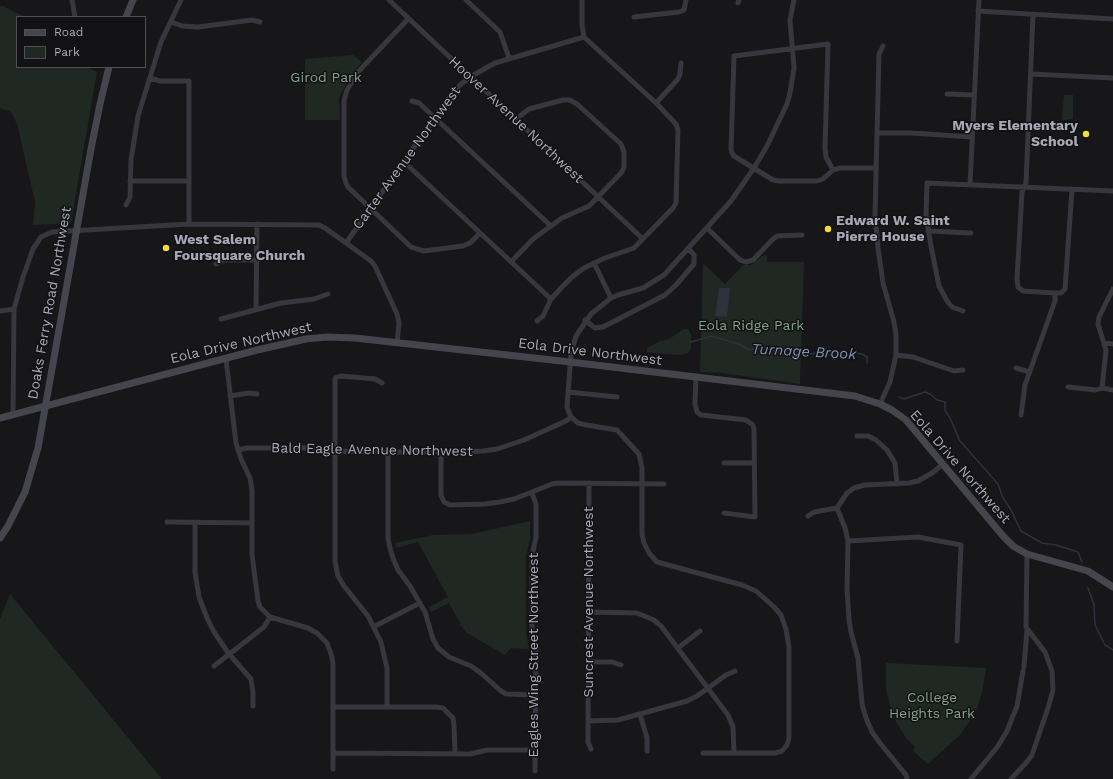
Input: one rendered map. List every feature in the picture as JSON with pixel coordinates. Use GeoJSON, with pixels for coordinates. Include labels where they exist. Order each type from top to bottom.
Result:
{"type":"FeatureCollection","features":[{"type":"Feature","properties":{"kind":"main road"},"geometry":{"type":"LineString","coordinates":[[126,16],[133,0]]}},
{"type":"Feature","properties":{"kind":"main road","name":"Doaks Ferry Road Northwest"},"geometry":{"type":"LineString","coordinates":[[0,538],[8,526],[25,492],[38,448],[100,104],[109,68]]}},
{"type":"Feature","properties":{"kind":"main road","name":"Eola Drive Northwest"},"geometry":{"type":"LineString","coordinates":[[0,418],[291,342],[318,338],[347,337],[855,396],[880,404],[906,420],[1002,536],[1013,546],[1027,554],[1083,569],[1113,587]]}},
{"type":"Feature","properties":{"kind":"street"},"geometry":{"type":"LineString","coordinates":[[72,0],[75,16]]}},
{"type":"Feature","properties":{"kind":"street"},"geometry":{"type":"LineString","coordinates":[[126,206],[130,197],[131,160],[138,116],[162,42],[181,0]]}},
{"type":"Feature","properties":{"kind":"street","name":"Hoover Avenue Northwest"},"geometry":{"type":"LineString","coordinates":[[389,0],[643,239]]}},
{"type":"Feature","properties":{"kind":"street"},"geometry":{"type":"LineString","coordinates":[[466,0],[500,32],[509,58]]}},
{"type":"Feature","properties":{"kind":"street"},"geometry":{"type":"LineString","coordinates":[[537,322],[551,299],[572,277],[594,263],[634,248],[673,208],[676,202],[678,130],[674,120],[584,37],[582,25],[582,0]]}},
{"type":"Feature","properties":{"kind":"street"},"geometry":{"type":"LineString","coordinates":[[634,17],[679,12],[684,10],[686,0]]}},
{"type":"Feature","properties":{"kind":"street"},"geometry":{"type":"LineString","coordinates":[[703,753],[775,753],[782,751],[787,745],[789,738],[789,647],[786,629],[781,615],[756,591],[742,585],[657,562],[648,553],[642,534],[642,463],[639,454],[622,433],[614,429],[578,423],[572,417],[567,407],[570,362],[576,336],[585,320],[597,308],[611,298],[643,288],[664,275],[738,192],[754,168],[767,146],[787,104],[793,76],[793,48],[790,20],[794,0]]}},
{"type":"Feature","properties":{"kind":"street"},"geometry":{"type":"LineString","coordinates":[[970,185],[979,0]]}},
{"type":"Feature","properties":{"kind":"street"},"geometry":{"type":"LineString","coordinates":[[978,11],[1113,19]]}},
{"type":"Feature","properties":{"kind":"street"},"geometry":{"type":"LineString","coordinates":[[1033,14],[1026,182],[1022,192],[1017,284],[1020,289],[1026,292],[1061,293],[1065,288],[1072,190]]}},
{"type":"Feature","properties":{"kind":"street"},"geometry":{"type":"LineString","coordinates":[[408,19],[358,72],[346,90],[344,102],[344,176],[348,187],[412,247],[424,251],[463,246],[470,243],[480,233]]}},
{"type":"Feature","properties":{"kind":"street"},"geometry":{"type":"LineString","coordinates":[[171,22],[182,26],[198,27],[252,20],[260,22]]}},
{"type":"Feature","properties":{"kind":"street","name":"Carter Avenue Northwest"},"geometry":{"type":"LineString","coordinates":[[346,243],[451,95],[470,77],[484,68],[509,58],[584,37]]}},
{"type":"Feature","properties":{"kind":"street"},"geometry":{"type":"LineString","coordinates":[[833,170],[826,157],[825,148],[828,44],[734,56],[731,149],[734,156],[772,180],[779,181],[817,181],[823,179],[833,170],[840,168],[876,168]]}},
{"type":"Feature","properties":{"kind":"street"},"geometry":{"type":"LineString","coordinates":[[880,404],[893,373],[896,355],[896,335],[894,322],[883,283],[875,214],[880,54],[883,46]]}},
{"type":"Feature","properties":{"kind":"street"},"geometry":{"type":"LineString","coordinates":[[656,103],[678,79],[681,63]]}},
{"type":"Feature","properties":{"kind":"street"},"geometry":{"type":"LineString","coordinates":[[1031,74],[1113,78]]}},
{"type":"Feature","properties":{"kind":"street"},"geometry":{"type":"LineString","coordinates":[[150,78],[160,80],[189,81],[189,224]]}},
{"type":"Feature","properties":{"kind":"street"},"geometry":{"type":"LineString","coordinates":[[947,94],[974,95]]}},
{"type":"Feature","properties":{"kind":"street"},"geometry":{"type":"LineString","coordinates":[[511,262],[534,238],[562,218],[589,206],[622,172],[624,167],[624,152],[621,144],[577,104],[570,100],[563,100],[529,109],[516,119]]}},
{"type":"Feature","properties":{"kind":"street"},"geometry":{"type":"LineString","coordinates":[[412,101],[419,103],[551,226]]}},
{"type":"Feature","properties":{"kind":"street"},"geometry":{"type":"LineString","coordinates":[[878,133],[972,137]]}},
{"type":"Feature","properties":{"kind":"street"},"geometry":{"type":"LineString","coordinates":[[404,162],[551,299]]}},
{"type":"Feature","properties":{"kind":"street"},"geometry":{"type":"LineString","coordinates":[[130,181],[189,181]]}},
{"type":"Feature","properties":{"kind":"street"},"geometry":{"type":"LineString","coordinates":[[963,311],[952,307],[939,286],[928,231],[926,209],[927,183],[1113,191]]}},
{"type":"Feature","properties":{"kind":"street"},"geometry":{"type":"LineString","coordinates":[[13,414],[14,309],[28,260],[36,242],[41,237],[52,232],[189,224],[319,225],[371,261],[375,266],[397,314],[399,331],[397,343]]}},
{"type":"Feature","properties":{"kind":"street"},"geometry":{"type":"LineString","coordinates":[[256,310],[257,224]]}},
{"type":"Feature","properties":{"kind":"street"},"geometry":{"type":"LineString","coordinates":[[707,228],[740,260],[746,262],[753,260],[773,238],[777,236],[802,235]]}},
{"type":"Feature","properties":{"kind":"street"},"geometry":{"type":"LineString","coordinates":[[928,231],[971,233]]}},
{"type":"Feature","properties":{"kind":"street"},"geometry":{"type":"LineString","coordinates":[[585,320],[595,328],[603,327],[665,295],[676,285],[694,264],[694,255],[688,248]]}},
{"type":"Feature","properties":{"kind":"street"},"geometry":{"type":"LineString","coordinates":[[216,264],[224,260],[256,260]]}},
{"type":"Feature","properties":{"kind":"street"},"geometry":{"type":"LineString","coordinates":[[594,263],[611,298]]}},
{"type":"Feature","properties":{"kind":"street"},"geometry":{"type":"LineString","coordinates":[[1102,388],[1106,356],[1105,343],[1098,324],[1099,317],[1113,289]]}},
{"type":"Feature","properties":{"kind":"street"},"geometry":{"type":"LineString","coordinates":[[1021,415],[1026,385],[1054,301],[1055,293]]}},
{"type":"Feature","properties":{"kind":"street"},"geometry":{"type":"LineString","coordinates":[[222,319],[281,303],[314,299],[328,294]]}},
{"type":"Feature","properties":{"kind":"street"},"geometry":{"type":"LineString","coordinates":[[0,311],[14,309]]}},
{"type":"Feature","properties":{"kind":"street"},"geometry":{"type":"LineString","coordinates":[[1105,343],[1113,344]]}},
{"type":"Feature","properties":{"kind":"street"},"geometry":{"type":"LineString","coordinates":[[896,355],[913,357],[954,371],[963,370]]}},
{"type":"Feature","properties":{"kind":"street"},"geometry":{"type":"LineString","coordinates":[[226,359],[238,450],[251,484],[252,554],[258,601],[260,607],[270,617],[308,628],[317,633],[327,643],[333,665],[333,770]]}},
{"type":"Feature","properties":{"kind":"street"},"geometry":{"type":"LineString","coordinates":[[1016,368],[1030,372]]}},
{"type":"Feature","properties":{"kind":"street"},"geometry":{"type":"LineString","coordinates":[[382,383],[375,379],[341,376],[334,378],[336,567],[338,576],[344,586],[361,606],[374,626],[381,642],[387,668],[387,707]]}},
{"type":"Feature","properties":{"kind":"street"},"geometry":{"type":"LineString","coordinates":[[696,377],[695,404],[697,412],[701,415],[746,420],[753,425],[755,516],[724,513]]}},
{"type":"Feature","properties":{"kind":"street"},"geometry":{"type":"LineString","coordinates":[[1068,387],[1096,390],[1102,388],[1113,390]]}},
{"type":"Feature","properties":{"kind":"street"},"geometry":{"type":"LineString","coordinates":[[230,396],[249,392],[257,394]]}},
{"type":"Feature","properties":{"kind":"street"},"geometry":{"type":"LineString","coordinates":[[568,392],[617,397]]}},
{"type":"Feature","properties":{"kind":"street","name":"Bald Eagle Avenue Northwest"},"geometry":{"type":"LineString","coordinates":[[238,450],[247,448],[307,448],[335,451],[388,452],[483,451],[513,444],[538,435],[566,422],[572,417]]}},
{"type":"Feature","properties":{"kind":"street"},"geometry":{"type":"LineString","coordinates":[[857,436],[868,436],[876,440],[887,450],[895,463],[897,484]]}},
{"type":"Feature","properties":{"kind":"street"},"geometry":{"type":"LineString","coordinates":[[388,452],[388,538],[390,548],[398,570],[410,586],[425,612],[433,639],[438,648],[449,657],[471,666],[506,694],[535,695]]}},
{"type":"Feature","properties":{"kind":"street"},"geometry":{"type":"LineString","coordinates":[[441,452],[441,495],[444,502],[450,505],[485,504],[514,499],[558,483],[664,484]]}},
{"type":"Feature","properties":{"kind":"street"},"geometry":{"type":"LineString","coordinates":[[724,463],[754,463]]}},
{"type":"Feature","properties":{"kind":"street"},"geometry":{"type":"LineString","coordinates":[[808,516],[814,512],[837,508],[847,493],[854,488],[865,485],[897,484],[918,481],[932,473],[943,464]]}},
{"type":"Feature","properties":{"kind":"street","name":"Suncrest Avenue Northwest"},"geometry":{"type":"LineString","coordinates":[[590,483],[588,742],[591,749]]}},
{"type":"Feature","properties":{"kind":"street","name":"Eagles Wing Street Northwest"},"geometry":{"type":"LineString","coordinates":[[532,492],[536,504],[536,538],[532,556],[532,634],[536,650],[535,771]]}},
{"type":"Feature","properties":{"kind":"street"},"geometry":{"type":"LineString","coordinates":[[837,508],[848,541],[847,581],[851,632],[858,658],[864,711],[872,732],[907,779]]}},
{"type":"Feature","properties":{"kind":"street"},"geometry":{"type":"LineString","coordinates":[[167,522],[252,523]]}},
{"type":"Feature","properties":{"kind":"street"},"geometry":{"type":"LineString","coordinates":[[195,522],[195,572],[199,597],[206,618],[214,632],[229,654],[250,679],[253,693],[253,706]]}},
{"type":"Feature","properties":{"kind":"street"},"geometry":{"type":"LineString","coordinates":[[848,541],[918,537],[961,545],[958,641]]}},
{"type":"Feature","properties":{"kind":"street"},"geometry":{"type":"LineString","coordinates":[[971,779],[998,746],[1007,731],[1017,706],[1024,669],[1028,630],[1026,623],[1027,554]]}},
{"type":"Feature","properties":{"kind":"street"},"geometry":{"type":"LineString","coordinates":[[374,626],[420,603]]}},
{"type":"Feature","properties":{"kind":"street"},"geometry":{"type":"LineString","coordinates":[[589,612],[629,612],[646,616],[662,626],[728,715],[733,726],[734,752]]}},
{"type":"Feature","properties":{"kind":"street"},"geometry":{"type":"LineString","coordinates":[[214,666],[264,627],[270,617]]}},
{"type":"Feature","properties":{"kind":"street"},"geometry":{"type":"LineString","coordinates":[[1011,779],[1032,755],[1046,716],[1053,690],[1052,671],[1045,652],[1039,642],[1028,630]]}},
{"type":"Feature","properties":{"kind":"street"},"geometry":{"type":"LineString","coordinates":[[678,648],[700,631]]}},
{"type":"Feature","properties":{"kind":"street"},"geometry":{"type":"LineString","coordinates":[[588,662],[612,662],[621,665]]}},
{"type":"Feature","properties":{"kind":"street"},"geometry":{"type":"LineString","coordinates":[[588,721],[606,722],[618,720],[687,701],[697,696],[726,675],[735,671]]}},
{"type":"Feature","properties":{"kind":"street"},"geometry":{"type":"LineString","coordinates":[[333,706],[442,708],[452,718],[454,725],[455,753]]}},
{"type":"Feature","properties":{"kind":"street"},"geometry":{"type":"LineString","coordinates":[[640,714],[647,738],[647,751]]}},
{"type":"Feature","properties":{"kind":"street"},"geometry":{"type":"LineString","coordinates":[[333,753],[470,754],[487,750],[535,750]]}},
{"type":"Feature","properties":{"kind":"green space"},"geometry":{"type":"Polygon","coordinates":[[[0,6],[3,6],[23,16],[16,16],[16,68],[89,68],[97,72],[71,223],[33,225],[35,202],[17,124],[11,112],[0,108],[0,6]]]}},
{"type":"Feature","properties":{"kind":"green space","name":"Girod Park"},"geometry":{"type":"Polygon","coordinates":[[[353,55],[362,62],[349,78],[339,98],[340,120],[305,120],[305,59],[353,55]]]}},
{"type":"Feature","properties":{"kind":"green space"},"geometry":{"type":"Polygon","coordinates":[[[1064,95],[1073,95],[1073,119],[1062,120],[1064,95]]]}},
{"type":"Feature","properties":{"kind":"green space","name":"Eola Ridge Park"},"geometry":{"type":"Polygon","coordinates":[[[767,255],[767,262],[804,262],[800,384],[722,373],[700,372],[703,263],[725,284],[743,265],[751,265],[762,256],[767,255]]]}},
{"type":"Feature","properties":{"kind":"green space"},"geometry":{"type":"Polygon","coordinates":[[[684,329],[688,329],[691,334],[691,348],[688,353],[682,355],[647,352],[647,348],[660,341],[669,339],[684,329]]]}},
{"type":"Feature","properties":{"kind":"green space"},"geometry":{"type":"Polygon","coordinates":[[[530,521],[530,539],[526,557],[526,633],[529,649],[511,648],[505,655],[467,633],[462,627],[449,603],[431,612],[429,607],[448,597],[418,542],[396,548],[395,543],[433,535],[472,534],[530,521]]]}},
{"type":"Feature","properties":{"kind":"green space"},"geometry":{"type":"Polygon","coordinates":[[[10,594],[162,779],[0,779],[0,619],[10,594]]]}},
{"type":"Feature","properties":{"kind":"green space","name":"College Heights Park"},"geometry":{"type":"Polygon","coordinates":[[[886,663],[986,668],[982,693],[975,714],[959,736],[928,764],[913,751],[915,747],[906,738],[895,720],[886,689],[886,663]]]}},
{"type":"Feature","properties":{"kind":"shaded area"},"geometry":{"type":"Polygon","coordinates":[[[719,288],[730,288],[727,317],[715,316],[719,288]]]}},
{"type":"Feature","properties":{"kind":"waterway","name":"Turnage Brook"},"geometry":{"type":"LineString","coordinates":[[691,342],[712,336],[741,345],[749,350],[758,348],[801,355],[818,353],[838,357],[857,353],[867,357],[867,363]]}},
{"type":"Feature","properties":{"kind":"waterway","name":"Turnage Brook"},"geometry":{"type":"LineString","coordinates":[[899,397],[904,399],[925,392],[937,400],[945,402],[945,410],[960,441],[998,484],[1003,498],[1011,510],[1021,531],[1042,543],[1056,545],[1078,552],[1082,562]]}},
{"type":"Feature","properties":{"kind":"waterway","name":"Turnage Brook"},"geometry":{"type":"LineString","coordinates":[[1088,588],[1094,605],[1095,625],[1105,645],[1113,650]]}},
{"type":"Feature","properties":{"kind":"place","name":"Myers Elementary School"},"geometry":{"type":"Point","coordinates":[1086,134]}},
{"type":"Feature","properties":{"kind":"place","name":"Edward W. Saint Pierre House"},"geometry":{"type":"Point","coordinates":[828,229]}},
{"type":"Feature","properties":{"kind":"place","name":"West Salem Foursquare Church"},"geometry":{"type":"Point","coordinates":[166,248]}}]}
